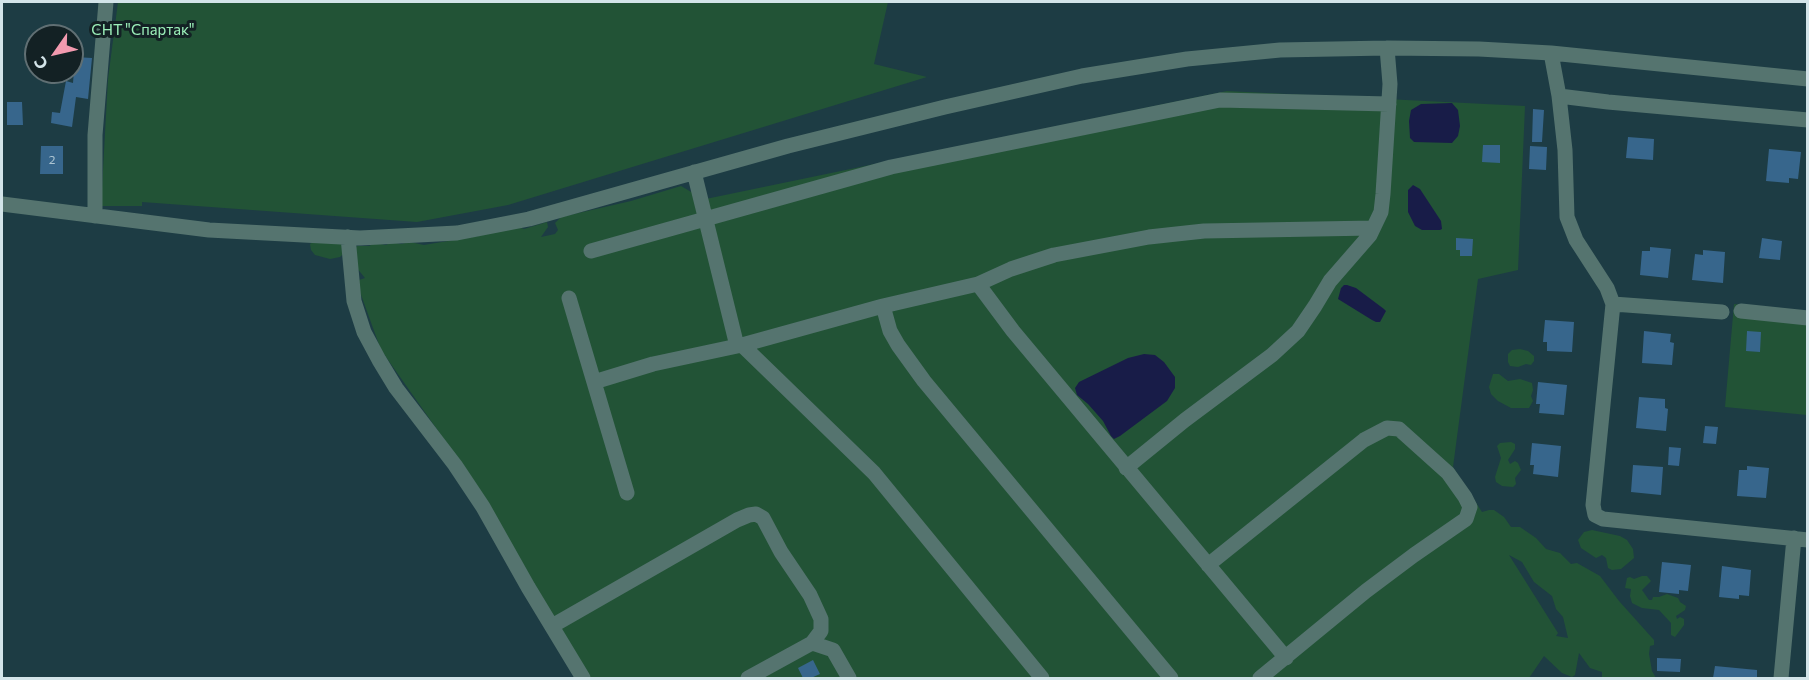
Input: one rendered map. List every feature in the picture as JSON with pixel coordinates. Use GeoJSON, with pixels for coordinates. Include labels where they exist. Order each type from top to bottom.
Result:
{"type":"FeatureCollection","features":[{"type":"Feature","properties":{"kind":"street"},"geometry":{"type":"LineString","coordinates":[[95,216],[96,135],[106,2]]}},
{"type":"Feature","properties":{"kind":"street"},"geometry":{"type":"LineString","coordinates":[[1126,468],[1185,420],[1272,355],[1298,331],[1330,281],[1370,235],[1381,212],[1390,84],[1387,48]]}},
{"type":"Feature","properties":{"kind":"street"},"geometry":{"type":"LineString","coordinates":[[2,204],[209,230],[348,237],[457,233],[529,219],[822,138],[1082,76],[1187,58],[1280,50],[1479,49],[1551,53],[1808,79]]}},
{"type":"Feature","properties":{"kind":"street"},"geometry":{"type":"LineString","coordinates":[[1551,53],[1565,150],[1567,217],[1576,240],[1607,288],[1613,304],[1593,505],[1595,515],[1603,519],[1801,539],[1781,678]]}},
{"type":"Feature","properties":{"kind":"street"},"geometry":{"type":"LineString","coordinates":[[1559,96],[1808,120]]}},
{"type":"Feature","properties":{"kind":"street"},"geometry":{"type":"LineString","coordinates":[[591,251],[891,167],[1220,100],[1389,104]]}},
{"type":"Feature","properties":{"kind":"street"},"geometry":{"type":"LineString","coordinates":[[694,172],[739,346],[874,473],[1042,678]]}},
{"type":"Feature","properties":{"kind":"street"},"geometry":{"type":"LineString","coordinates":[[594,382],[653,364],[739,346],[883,306],[978,284],[1011,269],[1054,255],[1149,237],[1204,231],[1373,228]]}},
{"type":"Feature","properties":{"kind":"street"},"geometry":{"type":"LineString","coordinates":[[348,237],[354,301],[364,332],[396,388],[455,465],[483,507],[584,678]]}},
{"type":"Feature","properties":{"kind":"street"},"geometry":{"type":"LineString","coordinates":[[978,284],[1013,332],[1286,658]]}},
{"type":"Feature","properties":{"kind":"street"},"geometry":{"type":"LineString","coordinates":[[569,298],[627,493]]}},
{"type":"Feature","properties":{"kind":"street"},"geometry":{"type":"LineString","coordinates":[[1613,304],[1722,312]]}},
{"type":"Feature","properties":{"kind":"street"},"geometry":{"type":"LineString","coordinates":[[883,306],[890,331],[924,381],[1171,678]]}},
{"type":"Feature","properties":{"kind":"street"},"geometry":{"type":"LineString","coordinates":[[1741,311],[1808,318]]}},
{"type":"Feature","properties":{"kind":"street"},"geometry":{"type":"LineString","coordinates":[[1208,565],[1364,440],[1387,428],[1399,429],[1448,472],[1470,507],[1466,519],[1366,591],[1260,678]]}},
{"type":"Feature","properties":{"kind":"street"},"geometry":{"type":"LineString","coordinates":[[552,626],[737,520],[756,514],[763,518],[781,552],[810,595],[821,619],[821,631],[812,643],[748,678]]}},
{"type":"Feature","properties":{"kind":"street"},"geometry":{"type":"LineString","coordinates":[[812,643],[832,650],[849,678]]}},
{"type":"Feature","properties":{"kind":"green space","name":"СНТ \"Спартак\""},"geometry":{"type":"Polygon","coordinates":[[[118,2],[888,2],[874,64],[927,77],[508,205],[417,222],[142,202],[142,206],[101,206],[108,79],[118,2]]]}},
{"type":"Feature","properties":{"kind":"green space"},"geometry":{"type":"Polygon","coordinates":[[[1227,91],[1525,106],[1518,270],[1478,279],[1453,467],[1482,512],[1494,510],[1504,517],[1511,527],[1520,527],[1536,538],[1546,549],[1560,553],[1571,564],[1577,563],[1600,576],[1654,640],[1649,654],[1652,671],[1656,678],[1602,678],[1602,672],[1590,668],[1579,653],[1575,675],[1572,677],[1562,673],[1544,656],[1529,678],[579,678],[460,462],[381,350],[356,281],[365,278],[356,267],[353,252],[357,246],[369,246],[375,243],[386,245],[392,242],[401,244],[410,242],[424,245],[478,236],[513,225],[524,229],[547,222],[548,227],[541,237],[555,234],[558,230],[555,223],[561,217],[631,201],[681,186],[693,193],[696,201],[1227,91]],[[1509,555],[1558,633],[1556,636],[1568,638],[1563,617],[1556,609],[1552,596],[1534,582],[1522,562],[1509,555]]]}},
{"type":"Feature","properties":{"kind":"green space"},"geometry":{"type":"Polygon","coordinates":[[[316,240],[338,241],[346,251],[340,257],[330,259],[315,255],[310,244],[316,240]]]}},
{"type":"Feature","properties":{"kind":"green space"},"geometry":{"type":"Polygon","coordinates":[[[1734,304],[1807,312],[1807,415],[1725,407],[1734,304]]]}},
{"type":"Feature","properties":{"kind":"green space"},"geometry":{"type":"Polygon","coordinates":[[[1520,349],[1534,356],[1534,361],[1531,365],[1510,366],[1508,354],[1512,350],[1520,349]]]}},
{"type":"Feature","properties":{"kind":"green space"},"geometry":{"type":"Polygon","coordinates":[[[1493,374],[1499,374],[1508,381],[1520,379],[1532,383],[1533,401],[1529,408],[1511,408],[1491,394],[1489,387],[1493,374]]]}},
{"type":"Feature","properties":{"kind":"green space"},"geometry":{"type":"Polygon","coordinates":[[[1500,443],[1515,444],[1515,449],[1508,460],[1510,464],[1515,461],[1518,463],[1521,470],[1515,478],[1516,484],[1513,487],[1502,486],[1496,482],[1495,477],[1501,458],[1497,446],[1500,443]]]}},
{"type":"Feature","properties":{"kind":"green space"},"geometry":{"type":"Polygon","coordinates":[[[1592,530],[1620,536],[1627,540],[1633,549],[1634,558],[1621,569],[1608,568],[1606,558],[1602,555],[1596,558],[1581,548],[1578,540],[1584,532],[1592,530]]]}},
{"type":"Feature","properties":{"kind":"green space"},"geometry":{"type":"Polygon","coordinates":[[[1647,576],[1651,581],[1642,590],[1649,600],[1667,594],[1678,598],[1686,606],[1685,610],[1676,616],[1677,619],[1680,617],[1684,619],[1684,625],[1675,637],[1671,635],[1671,623],[1659,610],[1642,608],[1632,603],[1631,589],[1625,588],[1627,578],[1634,579],[1647,576]]]}},
{"type":"Feature","properties":{"kind":"shaded area"},"geometry":{"type":"Polygon","coordinates":[[[1452,103],[1458,110],[1460,126],[1458,136],[1452,143],[1414,142],[1410,138],[1411,110],[1421,104],[1452,103]]]}},
{"type":"Feature","properties":{"kind":"shaded area"},"geometry":{"type":"Polygon","coordinates":[[[1413,185],[1420,189],[1441,221],[1442,229],[1422,230],[1415,226],[1408,212],[1408,190],[1413,185]]]}},
{"type":"Feature","properties":{"kind":"shaded area"},"geometry":{"type":"Polygon","coordinates":[[[1344,285],[1356,288],[1386,311],[1380,322],[1372,320],[1338,299],[1344,285]]]}},
{"type":"Feature","properties":{"kind":"shaded area"},"geometry":{"type":"Polygon","coordinates":[[[1144,354],[1155,355],[1164,362],[1175,377],[1175,388],[1167,401],[1114,439],[1103,421],[1077,395],[1075,388],[1079,382],[1128,358],[1144,354]]]}},
{"type":"Feature","properties":{"kind":"building"},"geometry":{"type":"Polygon","coordinates":[[[84,58],[92,58],[88,99],[76,97],[72,127],[51,123],[52,112],[60,113],[65,84],[84,84],[84,58]]]}},
{"type":"Feature","properties":{"kind":"building"},"geometry":{"type":"Polygon","coordinates":[[[7,102],[22,102],[23,125],[7,125],[7,102]]]}},
{"type":"Feature","properties":{"kind":"building"},"geometry":{"type":"Polygon","coordinates":[[[1533,109],[1544,110],[1542,142],[1532,142],[1533,109]]]}},
{"type":"Feature","properties":{"kind":"building"},"geometry":{"type":"Polygon","coordinates":[[[1628,137],[1654,139],[1653,160],[1626,158],[1628,137]]]}},
{"type":"Feature","properties":{"kind":"building"},"geometry":{"type":"Polygon","coordinates":[[[1483,145],[1500,145],[1500,163],[1482,162],[1483,145]]]}},
{"type":"Feature","properties":{"kind":"building"},"geometry":{"type":"Polygon","coordinates":[[[41,146],[63,146],[63,174],[40,174],[41,146]]]}},
{"type":"Feature","properties":{"kind":"building"},"geometry":{"type":"Polygon","coordinates":[[[1530,146],[1547,147],[1546,170],[1529,169],[1530,146]]]}},
{"type":"Feature","properties":{"kind":"building"},"geometry":{"type":"Polygon","coordinates":[[[1769,149],[1801,152],[1798,179],[1789,178],[1789,183],[1766,181],[1769,149]]]}},
{"type":"Feature","properties":{"kind":"building"},"geometry":{"type":"Polygon","coordinates":[[[1456,238],[1473,239],[1472,256],[1460,256],[1460,250],[1456,250],[1456,238]]]}},
{"type":"Feature","properties":{"kind":"building"},"geometry":{"type":"Polygon","coordinates":[[[1762,238],[1782,241],[1780,260],[1759,258],[1762,238]]]}},
{"type":"Feature","properties":{"kind":"building"},"geometry":{"type":"Polygon","coordinates":[[[1650,247],[1671,249],[1668,278],[1640,275],[1642,251],[1650,251],[1650,247]]]}},
{"type":"Feature","properties":{"kind":"building"},"geometry":{"type":"Polygon","coordinates":[[[1703,250],[1725,252],[1723,283],[1692,280],[1695,254],[1703,255],[1703,250]]]}},
{"type":"Feature","properties":{"kind":"building"},"geometry":{"type":"Polygon","coordinates":[[[1545,320],[1574,322],[1572,352],[1547,351],[1547,342],[1543,342],[1545,320]]]}},
{"type":"Feature","properties":{"kind":"building"},"geometry":{"type":"Polygon","coordinates":[[[1644,331],[1671,334],[1670,342],[1674,343],[1672,365],[1642,363],[1644,331]]]}},
{"type":"Feature","properties":{"kind":"building"},"geometry":{"type":"Polygon","coordinates":[[[1747,331],[1761,332],[1760,352],[1746,351],[1747,331]]]}},
{"type":"Feature","properties":{"kind":"building"},"geometry":{"type":"Polygon","coordinates":[[[1538,382],[1567,385],[1564,415],[1539,413],[1540,404],[1536,404],[1538,382]]]}},
{"type":"Feature","properties":{"kind":"building"},"geometry":{"type":"Polygon","coordinates":[[[1639,397],[1665,399],[1665,408],[1668,409],[1666,431],[1636,428],[1639,397]]]}},
{"type":"Feature","properties":{"kind":"building"},"geometry":{"type":"Polygon","coordinates":[[[1705,426],[1718,427],[1716,444],[1703,443],[1705,426]]]}},
{"type":"Feature","properties":{"kind":"building"},"geometry":{"type":"Polygon","coordinates":[[[1532,443],[1561,446],[1558,477],[1533,474],[1534,465],[1530,465],[1532,443]]]}},
{"type":"Feature","properties":{"kind":"building"},"geometry":{"type":"Polygon","coordinates":[[[1669,447],[1681,448],[1679,466],[1668,465],[1669,447]]]}},
{"type":"Feature","properties":{"kind":"building"},"geometry":{"type":"Polygon","coordinates":[[[1633,465],[1663,467],[1661,495],[1631,492],[1633,465]]]}},
{"type":"Feature","properties":{"kind":"building"},"geometry":{"type":"Polygon","coordinates":[[[1747,466],[1769,468],[1766,498],[1737,496],[1739,470],[1747,470],[1747,466]]]}},
{"type":"Feature","properties":{"kind":"building"},"geometry":{"type":"Polygon","coordinates":[[[1662,562],[1691,565],[1688,591],[1679,590],[1679,594],[1659,592],[1662,562]]]}},
{"type":"Feature","properties":{"kind":"building"},"geometry":{"type":"Polygon","coordinates":[[[1722,566],[1751,570],[1749,596],[1739,595],[1739,599],[1719,597],[1722,566]]]}},
{"type":"Feature","properties":{"kind":"building"},"geometry":{"type":"Polygon","coordinates":[[[1657,658],[1681,659],[1680,672],[1657,671],[1657,658]]]}},
{"type":"Feature","properties":{"kind":"building"},"geometry":{"type":"Polygon","coordinates":[[[813,660],[820,674],[811,678],[803,678],[798,668],[813,660]]]}},
{"type":"Feature","properties":{"kind":"building"},"geometry":{"type":"Polygon","coordinates":[[[1715,666],[1757,670],[1757,678],[1713,678],[1715,666]]]}}]}
